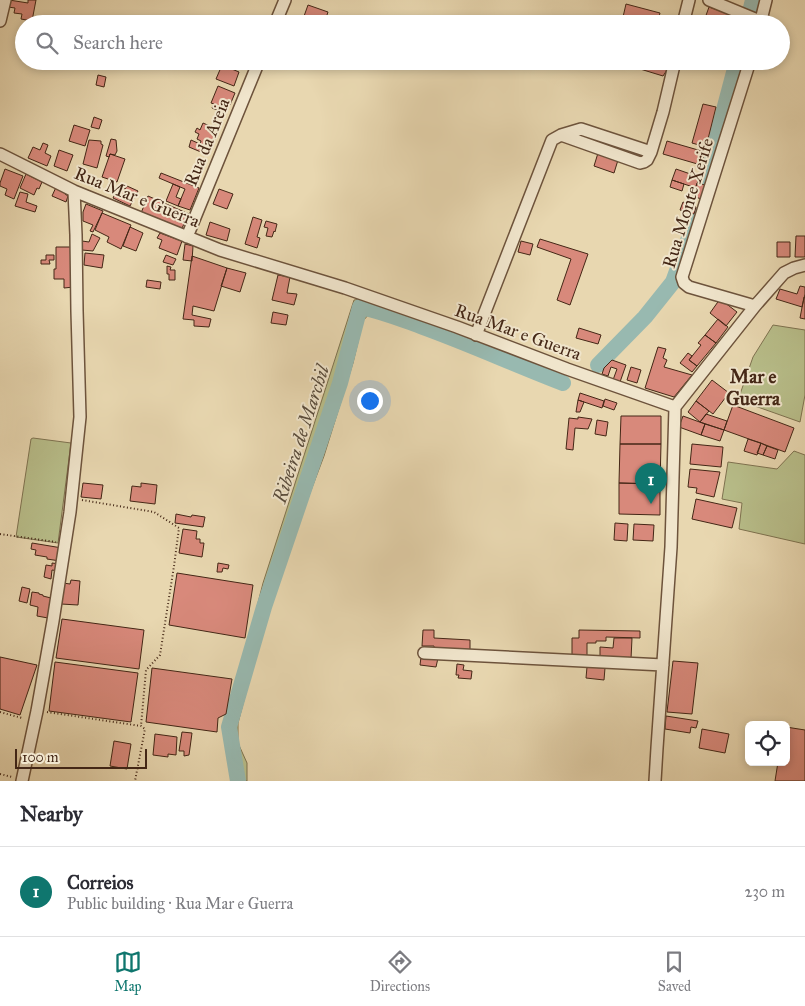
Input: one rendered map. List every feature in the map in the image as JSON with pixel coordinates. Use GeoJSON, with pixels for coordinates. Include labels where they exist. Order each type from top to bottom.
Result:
{"type":"FeatureCollection","features":[{"type":"Feature","properties":{"kind":"street"},"geometry":{"type":"LineString","coordinates":[[0,21],[5,0]]}},
{"type":"Feature","properties":{"kind":"street"},"geometry":{"type":"LineString","coordinates":[[279,15],[285,0]]}},
{"type":"Feature","properties":{"kind":"street"},"geometry":{"type":"LineString","coordinates":[[685,15],[689,0]]}},
{"type":"Feature","properties":{"kind":"street"},"geometry":{"type":"LineString","coordinates":[[709,0],[744,15]]}},
{"type":"Feature","properties":{"kind":"street"},"geometry":{"type":"LineString","coordinates":[[762,15],[766,0]]}},
{"type":"Feature","properties":{"kind":"street","name":"Rua da Areia"},"geometry":{"type":"LineString","coordinates":[[187,237],[255,70]]}},
{"type":"Feature","properties":{"kind":"street"},"geometry":{"type":"LineString","coordinates":[[476,334],[552,140],[560,135],[581,130],[651,152],[672,70]]}},
{"type":"Feature","properties":{"kind":"street","name":"Rua Monte Xerife"},"geometry":{"type":"LineString","coordinates":[[747,70],[682,276],[684,283],[689,287],[755,306]]}},
{"type":"Feature","properties":{"kind":"street","name":"Rua Mar e Guerra"},"geometry":{"type":"LineString","coordinates":[[0,154],[74,191],[220,250],[345,288],[675,407]]}},
{"type":"Feature","properties":{"kind":"street"},"geometry":{"type":"LineString","coordinates":[[22,780],[37,711],[65,544],[72,498],[80,417],[74,191]]}},
{"type":"Feature","properties":{"kind":"street"},"geometry":{"type":"LineString","coordinates":[[655,781],[671,547],[675,407],[755,306],[784,273],[805,265]]}},
{"type":"Feature","properties":{"kind":"street"},"geometry":{"type":"LineString","coordinates":[[424,653],[662,665]]}},
{"type":"Feature","properties":{"kind":"path"},"geometry":{"type":"LineString","coordinates":[[72,498],[154,512],[179,528],[160,655],[146,670],[141,726]]}},
{"type":"Feature","properties":{"kind":"path"},"geometry":{"type":"LineString","coordinates":[[0,534],[65,544]]}},
{"type":"Feature","properties":{"kind":"path"},"geometry":{"type":"LineString","coordinates":[[37,711],[141,726],[145,729],[135,781]]}},
{"type":"Feature","properties":{"kind":"path"},"geometry":{"type":"LineString","coordinates":[[0,712],[22,718]]}},
{"type":"Feature","properties":{"kind":"path"},"geometry":{"type":"LineString","coordinates":[[0,774],[22,780]]}},
{"type":"Feature","properties":{"kind":"green space"},"geometry":{"type":"Polygon","coordinates":[[[361,299],[372,302],[369,314],[363,321],[353,363],[324,456],[293,538],[257,651],[238,723],[238,743],[247,763],[247,781],[233,781],[224,737],[225,721],[239,678],[263,583],[354,300],[361,299]]]}},
{"type":"Feature","properties":{"kind":"green space"},"geometry":{"type":"Polygon","coordinates":[[[773,325],[805,330],[805,395],[800,422],[738,400],[753,357],[773,325]]]}},
{"type":"Feature","properties":{"kind":"green space"},"geometry":{"type":"Polygon","coordinates":[[[31,439],[71,443],[58,543],[16,537],[31,439]]]}},
{"type":"Feature","properties":{"kind":"green space"},"geometry":{"type":"Polygon","coordinates":[[[794,451],[805,455],[805,544],[739,529],[742,503],[722,499],[728,462],[777,469],[794,451]]]}},
{"type":"Feature","properties":{"kind":"building"},"geometry":{"type":"Polygon","coordinates":[[[9,0],[28,3],[28,0],[36,0],[33,15],[14,13],[15,8],[8,7],[9,0]]]}},
{"type":"Feature","properties":{"kind":"building"},"geometry":{"type":"Polygon","coordinates":[[[626,4],[660,13],[659,15],[623,15],[626,4]]]}},
{"type":"Feature","properties":{"kind":"building"},"geometry":{"type":"Polygon","coordinates":[[[308,5],[328,12],[327,15],[304,15],[308,5]]]}},
{"type":"Feature","properties":{"kind":"building"},"geometry":{"type":"Polygon","coordinates":[[[709,7],[732,15],[706,15],[709,7]]]}},
{"type":"Feature","properties":{"kind":"building"},"geometry":{"type":"Polygon","coordinates":[[[220,70],[239,72],[234,86],[216,79],[220,70]]]}},
{"type":"Feature","properties":{"kind":"building"},"geometry":{"type":"Polygon","coordinates":[[[643,70],[667,70],[663,76],[643,70]]]}},
{"type":"Feature","properties":{"kind":"building"},"geometry":{"type":"Polygon","coordinates":[[[98,75],[106,77],[104,87],[96,85],[98,75]]]}},
{"type":"Feature","properties":{"kind":"building"},"geometry":{"type":"Polygon","coordinates":[[[218,86],[235,93],[230,105],[227,104],[224,113],[212,108],[214,104],[211,103],[218,86]]]}},
{"type":"Feature","properties":{"kind":"building"},"geometry":{"type":"Polygon","coordinates":[[[703,104],[716,107],[706,147],[692,143],[703,104]]]}},
{"type":"Feature","properties":{"kind":"building"},"geometry":{"type":"Polygon","coordinates":[[[94,117],[102,120],[99,129],[91,127],[94,117]]]}},
{"type":"Feature","properties":{"kind":"building"},"geometry":{"type":"Polygon","coordinates":[[[203,123],[219,130],[208,155],[189,147],[191,140],[200,144],[201,141],[197,139],[199,134],[195,132],[197,128],[200,130],[203,123]]]}},
{"type":"Feature","properties":{"kind":"building"},"geometry":{"type":"Polygon","coordinates":[[[74,125],[90,130],[85,146],[69,141],[74,125]]]}},
{"type":"Feature","properties":{"kind":"building"},"geometry":{"type":"Polygon","coordinates":[[[111,139],[116,140],[117,151],[115,155],[110,154],[109,157],[106,156],[111,139]]]}},
{"type":"Feature","properties":{"kind":"building"},"geometry":{"type":"Polygon","coordinates":[[[89,140],[101,141],[103,145],[97,168],[83,164],[89,140]]]}},
{"type":"Feature","properties":{"kind":"building"},"geometry":{"type":"Polygon","coordinates":[[[667,141],[705,152],[701,165],[663,154],[667,141]]]}},
{"type":"Feature","properties":{"kind":"building"},"geometry":{"type":"Polygon","coordinates":[[[43,143],[48,145],[45,153],[51,156],[47,166],[28,158],[33,147],[40,150],[43,143]]]}},
{"type":"Feature","properties":{"kind":"building"},"geometry":{"type":"Polygon","coordinates":[[[59,150],[73,155],[67,171],[54,166],[59,150]]]}},
{"type":"Feature","properties":{"kind":"building"},"geometry":{"type":"Polygon","coordinates":[[[598,153],[618,160],[614,173],[594,166],[598,153]]]}},
{"type":"Feature","properties":{"kind":"building"},"geometry":{"type":"Polygon","coordinates":[[[110,154],[125,159],[117,182],[102,177],[110,154]]]}},
{"type":"Feature","properties":{"kind":"building"},"geometry":{"type":"Polygon","coordinates":[[[5,169],[23,176],[14,199],[5,195],[7,189],[0,186],[5,169]]]}},
{"type":"Feature","properties":{"kind":"building"},"geometry":{"type":"Polygon","coordinates":[[[676,169],[699,177],[696,188],[672,180],[676,169]]]}},
{"type":"Feature","properties":{"kind":"building"},"geometry":{"type":"Polygon","coordinates":[[[161,173],[199,188],[190,210],[178,206],[185,189],[159,178],[161,173]]]}},
{"type":"Feature","properties":{"kind":"building"},"geometry":{"type":"Polygon","coordinates":[[[26,174],[42,182],[34,195],[20,188],[26,174]]]}},
{"type":"Feature","properties":{"kind":"building"},"geometry":{"type":"Polygon","coordinates":[[[672,180],[684,184],[682,191],[670,187],[672,180]]]}},
{"type":"Feature","properties":{"kind":"building"},"geometry":{"type":"Polygon","coordinates":[[[697,183],[705,185],[701,199],[693,196],[697,183]]]}},
{"type":"Feature","properties":{"kind":"building"},"geometry":{"type":"Polygon","coordinates":[[[173,184],[180,187],[176,197],[181,199],[178,206],[166,201],[173,184]]]}},
{"type":"Feature","properties":{"kind":"building"},"geometry":{"type":"Polygon","coordinates":[[[57,185],[67,189],[65,194],[68,196],[66,202],[52,196],[57,185]]]}},
{"type":"Feature","properties":{"kind":"building"},"geometry":{"type":"Polygon","coordinates":[[[119,186],[125,189],[127,186],[138,191],[130,206],[113,198],[119,186]]]}},
{"type":"Feature","properties":{"kind":"building"},"geometry":{"type":"Polygon","coordinates":[[[219,189],[233,194],[227,209],[213,204],[219,189]]]}},
{"type":"Feature","properties":{"kind":"building"},"geometry":{"type":"Polygon","coordinates":[[[20,192],[28,194],[26,202],[37,206],[35,212],[15,206],[20,192]]]}},
{"type":"Feature","properties":{"kind":"building"},"geometry":{"type":"Polygon","coordinates":[[[148,196],[189,214],[181,230],[141,213],[148,196]]]}},
{"type":"Feature","properties":{"kind":"building"},"geometry":{"type":"Polygon","coordinates":[[[683,202],[696,207],[694,214],[680,210],[683,202]]]}},
{"type":"Feature","properties":{"kind":"building"},"geometry":{"type":"Polygon","coordinates":[[[86,204],[103,211],[93,232],[90,231],[93,225],[83,221],[83,212],[86,204]]]}},
{"type":"Feature","properties":{"kind":"building"},"geometry":{"type":"Polygon","coordinates":[[[102,213],[131,225],[121,249],[107,242],[109,237],[95,230],[102,213]]]}},
{"type":"Feature","properties":{"kind":"building"},"geometry":{"type":"Polygon","coordinates":[[[253,217],[262,220],[257,237],[260,238],[257,248],[245,244],[253,217]]]}},
{"type":"Feature","properties":{"kind":"building"},"geometry":{"type":"Polygon","coordinates":[[[266,221],[277,224],[272,237],[266,236],[268,228],[264,227],[266,221]]]}},
{"type":"Feature","properties":{"kind":"building"},"geometry":{"type":"Polygon","coordinates":[[[210,222],[230,229],[227,241],[206,235],[210,222]]]}},
{"type":"Feature","properties":{"kind":"building"},"geometry":{"type":"Polygon","coordinates":[[[130,227],[143,233],[136,251],[123,246],[130,227]]]}},
{"type":"Feature","properties":{"kind":"building"},"geometry":{"type":"Polygon","coordinates":[[[160,233],[182,241],[177,255],[159,248],[162,240],[157,238],[160,233]]]}},
{"type":"Feature","properties":{"kind":"building"},"geometry":{"type":"Polygon","coordinates":[[[92,234],[100,238],[93,251],[82,250],[82,241],[89,242],[92,234]]]}},
{"type":"Feature","properties":{"kind":"building"},"geometry":{"type":"Polygon","coordinates":[[[796,236],[805,236],[805,257],[795,257],[796,236]]]}},
{"type":"Feature","properties":{"kind":"building"},"geometry":{"type":"Polygon","coordinates":[[[540,239],[588,254],[570,305],[557,300],[571,259],[537,247],[540,239]]]}},
{"type":"Feature","properties":{"kind":"building"},"geometry":{"type":"Polygon","coordinates":[[[521,241],[533,244],[530,255],[518,252],[521,241]]]}},
{"type":"Feature","properties":{"kind":"building"},"geometry":{"type":"Polygon","coordinates":[[[777,242],[790,242],[790,257],[777,257],[777,242]]]}},
{"type":"Feature","properties":{"kind":"building"},"geometry":{"type":"Polygon","coordinates":[[[185,244],[193,246],[192,261],[183,260],[185,244]]]}},
{"type":"Feature","properties":{"kind":"building"},"geometry":{"type":"Polygon","coordinates":[[[56,247],[74,247],[74,287],[64,288],[64,279],[54,279],[56,247]]]}},
{"type":"Feature","properties":{"kind":"building"},"geometry":{"type":"Polygon","coordinates":[[[85,253],[104,255],[102,268],[84,265],[85,253]]]}},
{"type":"Feature","properties":{"kind":"building"},"geometry":{"type":"Polygon","coordinates":[[[46,255],[54,255],[54,260],[49,260],[50,264],[41,264],[41,260],[46,260],[46,255]]]}},
{"type":"Feature","properties":{"kind":"building"},"geometry":{"type":"Polygon","coordinates":[[[166,255],[176,259],[173,265],[163,262],[166,255]]]}},
{"type":"Feature","properties":{"kind":"building"},"geometry":{"type":"Polygon","coordinates":[[[192,256],[227,268],[214,311],[193,306],[192,315],[211,319],[209,327],[194,326],[194,320],[183,319],[192,256]]]}},
{"type":"Feature","properties":{"kind":"building"},"geometry":{"type":"Polygon","coordinates":[[[167,266],[171,267],[170,270],[175,270],[175,280],[169,280],[167,266]]]}},
{"type":"Feature","properties":{"kind":"building"},"geometry":{"type":"Polygon","coordinates":[[[227,268],[246,273],[240,292],[221,286],[227,268]]]}},
{"type":"Feature","properties":{"kind":"building"},"geometry":{"type":"Polygon","coordinates":[[[278,275],[290,277],[287,293],[297,294],[294,305],[272,300],[278,275]]]}},
{"type":"Feature","properties":{"kind":"building"},"geometry":{"type":"Polygon","coordinates":[[[147,280],[161,282],[160,289],[146,287],[147,280]]]}},
{"type":"Feature","properties":{"kind":"building"},"geometry":{"type":"Polygon","coordinates":[[[800,286],[805,287],[802,307],[776,299],[780,289],[797,294],[800,286]]]}},
{"type":"Feature","properties":{"kind":"building"},"geometry":{"type":"Polygon","coordinates":[[[805,298],[805,319],[800,318],[805,298]]]}},
{"type":"Feature","properties":{"kind":"building"},"geometry":{"type":"Polygon","coordinates":[[[720,299],[737,312],[726,326],[710,313],[720,299]]]}},
{"type":"Feature","properties":{"kind":"building"},"geometry":{"type":"Polygon","coordinates":[[[273,312],[288,315],[286,325],[271,323],[273,312]]]}},
{"type":"Feature","properties":{"kind":"building"},"geometry":{"type":"Polygon","coordinates":[[[718,319],[728,327],[716,343],[705,335],[718,319]]]}},
{"type":"Feature","properties":{"kind":"building"},"geometry":{"type":"Polygon","coordinates":[[[579,328],[601,335],[598,344],[576,338],[579,328]]]}},
{"type":"Feature","properties":{"kind":"building"},"geometry":{"type":"Polygon","coordinates":[[[705,335],[716,343],[697,366],[689,360],[701,345],[698,343],[705,335]]]}},
{"type":"Feature","properties":{"kind":"building"},"geometry":{"type":"Polygon","coordinates":[[[658,347],[666,349],[663,358],[667,360],[664,367],[692,375],[674,397],[645,388],[658,347]]]}},
{"type":"Feature","properties":{"kind":"building"},"geometry":{"type":"Polygon","coordinates":[[[688,353],[692,356],[689,360],[697,366],[692,372],[680,363],[688,353]]]}},
{"type":"Feature","properties":{"kind":"building"},"geometry":{"type":"Polygon","coordinates":[[[612,360],[626,365],[620,382],[613,380],[617,369],[611,367],[608,376],[602,374],[604,368],[612,360]]]}},
{"type":"Feature","properties":{"kind":"building"},"geometry":{"type":"Polygon","coordinates":[[[631,367],[641,370],[637,383],[627,380],[631,367]]]}},
{"type":"Feature","properties":{"kind":"building"},"geometry":{"type":"Polygon","coordinates":[[[712,380],[729,393],[713,414],[696,401],[712,380]]]}},
{"type":"Feature","properties":{"kind":"building"},"geometry":{"type":"Polygon","coordinates":[[[580,393],[604,401],[602,408],[578,400],[580,393]]]}},
{"type":"Feature","properties":{"kind":"building"},"geometry":{"type":"Polygon","coordinates":[[[605,399],[617,403],[614,410],[603,406],[605,399]]]}},
{"type":"Feature","properties":{"kind":"building"},"geometry":{"type":"Polygon","coordinates":[[[578,400],[584,402],[580,412],[576,412],[578,400]]]}},
{"type":"Feature","properties":{"kind":"building"},"geometry":{"type":"Polygon","coordinates":[[[696,401],[709,411],[700,422],[688,412],[696,401]]]}},
{"type":"Feature","properties":{"kind":"building"},"geometry":{"type":"Polygon","coordinates":[[[733,405],[794,428],[785,452],[724,430],[733,405]]]}},
{"type":"Feature","properties":{"kind":"building"},"geometry":{"type":"Polygon","coordinates":[[[706,414],[727,421],[724,430],[700,422],[706,414]]]}},
{"type":"Feature","properties":{"kind":"building"},"geometry":{"type":"Polygon","coordinates":[[[621,416],[661,416],[661,444],[620,444],[621,416]]]}},
{"type":"Feature","properties":{"kind":"building"},"geometry":{"type":"Polygon","coordinates":[[[683,416],[705,424],[701,435],[679,427],[683,416]]]}},
{"type":"Feature","properties":{"kind":"building"},"geometry":{"type":"Polygon","coordinates":[[[578,417],[592,419],[588,429],[575,428],[573,450],[566,449],[569,418],[578,419],[578,417]]]}},
{"type":"Feature","properties":{"kind":"building"},"geometry":{"type":"Polygon","coordinates":[[[597,420],[608,422],[606,436],[595,434],[597,420]]]}},
{"type":"Feature","properties":{"kind":"building"},"geometry":{"type":"Polygon","coordinates":[[[705,424],[724,430],[720,441],[701,435],[705,424]]]}},
{"type":"Feature","properties":{"kind":"building"},"geometry":{"type":"Polygon","coordinates":[[[748,439],[761,443],[757,455],[744,451],[748,439]]]}},
{"type":"Feature","properties":{"kind":"building"},"geometry":{"type":"Polygon","coordinates":[[[761,443],[767,446],[763,455],[757,453],[761,443]]]}},
{"type":"Feature","properties":{"kind":"building"},"geometry":{"type":"Polygon","coordinates":[[[620,444],[661,444],[660,484],[619,483],[620,444]]]}},
{"type":"Feature","properties":{"kind":"building"},"geometry":{"type":"Polygon","coordinates":[[[692,444],[723,447],[721,467],[690,464],[692,444]]]}},
{"type":"Feature","properties":{"kind":"building"},"geometry":{"type":"Polygon","coordinates":[[[767,446],[778,450],[775,459],[763,455],[767,446]]]}},
{"type":"Feature","properties":{"kind":"building"},"geometry":{"type":"Polygon","coordinates":[[[690,469],[720,472],[714,497],[696,493],[697,488],[688,487],[690,469]]]}},
{"type":"Feature","properties":{"kind":"building"},"geometry":{"type":"Polygon","coordinates":[[[83,483],[103,485],[101,499],[81,497],[83,483]]]}},
{"type":"Feature","properties":{"kind":"building"},"geometry":{"type":"Polygon","coordinates":[[[141,483],[157,485],[155,504],[130,501],[132,486],[141,487],[141,483]]]}},
{"type":"Feature","properties":{"kind":"building"},"geometry":{"type":"Polygon","coordinates":[[[619,483],[660,484],[660,515],[619,514],[619,483]]]}},
{"type":"Feature","properties":{"kind":"building"},"geometry":{"type":"Polygon","coordinates":[[[696,499],[737,508],[732,528],[692,519],[696,499]]]}},
{"type":"Feature","properties":{"kind":"building"},"geometry":{"type":"Polygon","coordinates":[[[176,514],[205,517],[203,527],[175,523],[176,514]]]}},
{"type":"Feature","properties":{"kind":"building"},"geometry":{"type":"Polygon","coordinates":[[[615,523],[628,524],[627,541],[614,540],[615,523]]]}},
{"type":"Feature","properties":{"kind":"building"},"geometry":{"type":"Polygon","coordinates":[[[634,524],[654,525],[653,541],[633,540],[634,524]]]}},
{"type":"Feature","properties":{"kind":"building"},"geometry":{"type":"Polygon","coordinates":[[[183,529],[197,531],[196,539],[200,539],[200,543],[204,543],[202,557],[179,553],[183,529]]]}},
{"type":"Feature","properties":{"kind":"building"},"geometry":{"type":"Polygon","coordinates":[[[32,543],[62,548],[60,561],[35,555],[36,550],[31,549],[32,543]]]}},
{"type":"Feature","properties":{"kind":"building"},"geometry":{"type":"Polygon","coordinates":[[[52,563],[60,564],[59,571],[52,570],[51,579],[44,577],[46,565],[52,566],[52,563]]]}},
{"type":"Feature","properties":{"kind":"building"},"geometry":{"type":"Polygon","coordinates":[[[218,563],[229,565],[228,569],[223,568],[222,572],[217,572],[218,563]]]}},
{"type":"Feature","properties":{"kind":"building"},"geometry":{"type":"Polygon","coordinates":[[[177,573],[253,585],[245,638],[169,625],[177,573]]]}},
{"type":"Feature","properties":{"kind":"building"},"geometry":{"type":"Polygon","coordinates":[[[71,580],[80,581],[78,605],[61,604],[63,583],[70,584],[71,580]]]}},
{"type":"Feature","properties":{"kind":"building"},"geometry":{"type":"Polygon","coordinates":[[[22,587],[30,589],[27,603],[19,601],[22,587]]]}},
{"type":"Feature","properties":{"kind":"building"},"geometry":{"type":"Polygon","coordinates":[[[32,592],[51,598],[48,618],[37,616],[38,607],[30,605],[32,592]]]}},
{"type":"Feature","properties":{"kind":"building"},"geometry":{"type":"Polygon","coordinates":[[[62,619],[144,630],[139,669],[56,658],[62,619]]]}},
{"type":"Feature","properties":{"kind":"building"},"geometry":{"type":"Polygon","coordinates":[[[423,630],[434,630],[434,638],[470,640],[470,652],[434,650],[434,646],[422,646],[423,630]]]}},
{"type":"Feature","properties":{"kind":"building"},"geometry":{"type":"Polygon","coordinates":[[[579,630],[640,631],[640,638],[606,637],[606,641],[587,643],[587,658],[572,657],[572,638],[579,638],[579,630]]]}},
{"type":"Feature","properties":{"kind":"building"},"geometry":{"type":"Polygon","coordinates":[[[614,638],[632,638],[631,659],[600,658],[600,647],[613,648],[614,638]]]}},
{"type":"Feature","properties":{"kind":"building"},"geometry":{"type":"Polygon","coordinates":[[[0,657],[37,665],[20,715],[0,709],[0,657]]]}},
{"type":"Feature","properties":{"kind":"building"},"geometry":{"type":"Polygon","coordinates":[[[421,657],[438,658],[436,667],[420,665],[421,657]]]}},
{"type":"Feature","properties":{"kind":"building"},"geometry":{"type":"Polygon","coordinates":[[[673,661],[698,663],[692,714],[667,712],[673,661]]]}},
{"type":"Feature","properties":{"kind":"building"},"geometry":{"type":"Polygon","coordinates":[[[55,662],[138,673],[131,722],[49,711],[55,662]]]}},
{"type":"Feature","properties":{"kind":"building"},"geometry":{"type":"Polygon","coordinates":[[[457,664],[464,665],[463,670],[472,671],[471,679],[458,678],[459,675],[456,675],[457,664]]]}},
{"type":"Feature","properties":{"kind":"building"},"geometry":{"type":"Polygon","coordinates":[[[587,667],[605,668],[604,680],[586,678],[587,667]]]}},
{"type":"Feature","properties":{"kind":"building"},"geometry":{"type":"Polygon","coordinates":[[[152,668],[232,679],[226,714],[218,718],[217,732],[146,722],[152,668]]]}},
{"type":"Feature","properties":{"kind":"building"},"geometry":{"type":"Polygon","coordinates":[[[666,716],[698,721],[696,728],[691,727],[690,733],[665,729],[666,716]]]}},
{"type":"Feature","properties":{"kind":"building"},"geometry":{"type":"Polygon","coordinates":[[[790,728],[805,730],[805,781],[775,781],[777,766],[790,766],[790,728]]]}},
{"type":"Feature","properties":{"kind":"building"},"geometry":{"type":"Polygon","coordinates":[[[702,729],[729,734],[725,753],[699,748],[702,729]]]}},
{"type":"Feature","properties":{"kind":"building"},"geometry":{"type":"Polygon","coordinates":[[[182,732],[192,733],[189,755],[184,756],[184,751],[179,751],[182,732]]]}},
{"type":"Feature","properties":{"kind":"building"},"geometry":{"type":"Polygon","coordinates":[[[155,734],[177,737],[176,755],[168,754],[168,757],[153,755],[155,734]]]}},
{"type":"Feature","properties":{"kind":"building"},"geometry":{"type":"Polygon","coordinates":[[[114,741],[131,744],[127,769],[110,766],[114,741]]]}},
{"type":"Feature","properties":{"kind":"waterway"},"geometry":{"type":"LineString","coordinates":[[749,15],[753,0]]}},
{"type":"Feature","properties":{"kind":"waterway"},"geometry":{"type":"LineString","coordinates":[[705,190],[735,70]]}},
{"type":"Feature","properties":{"kind":"waterway"},"geometry":{"type":"LineString","coordinates":[[598,365],[645,317],[673,282],[697,216]]}},
{"type":"Feature","properties":{"kind":"waterway","name":"Ribeira de Marchil"},"geometry":{"type":"LineString","coordinates":[[238,781],[229,727],[264,607],[340,383],[360,307],[384,313],[441,334],[563,383]]}},
{"type":"Feature","properties":{"kind":"place","name":"Correios"},"geometry":{"type":"Point","coordinates":[651,504]}},
{"type":"Feature","properties":{"kind":"district","name":"Mar e Guerra"},"geometry":{"type":"Point","coordinates":[753,387]}}]}
